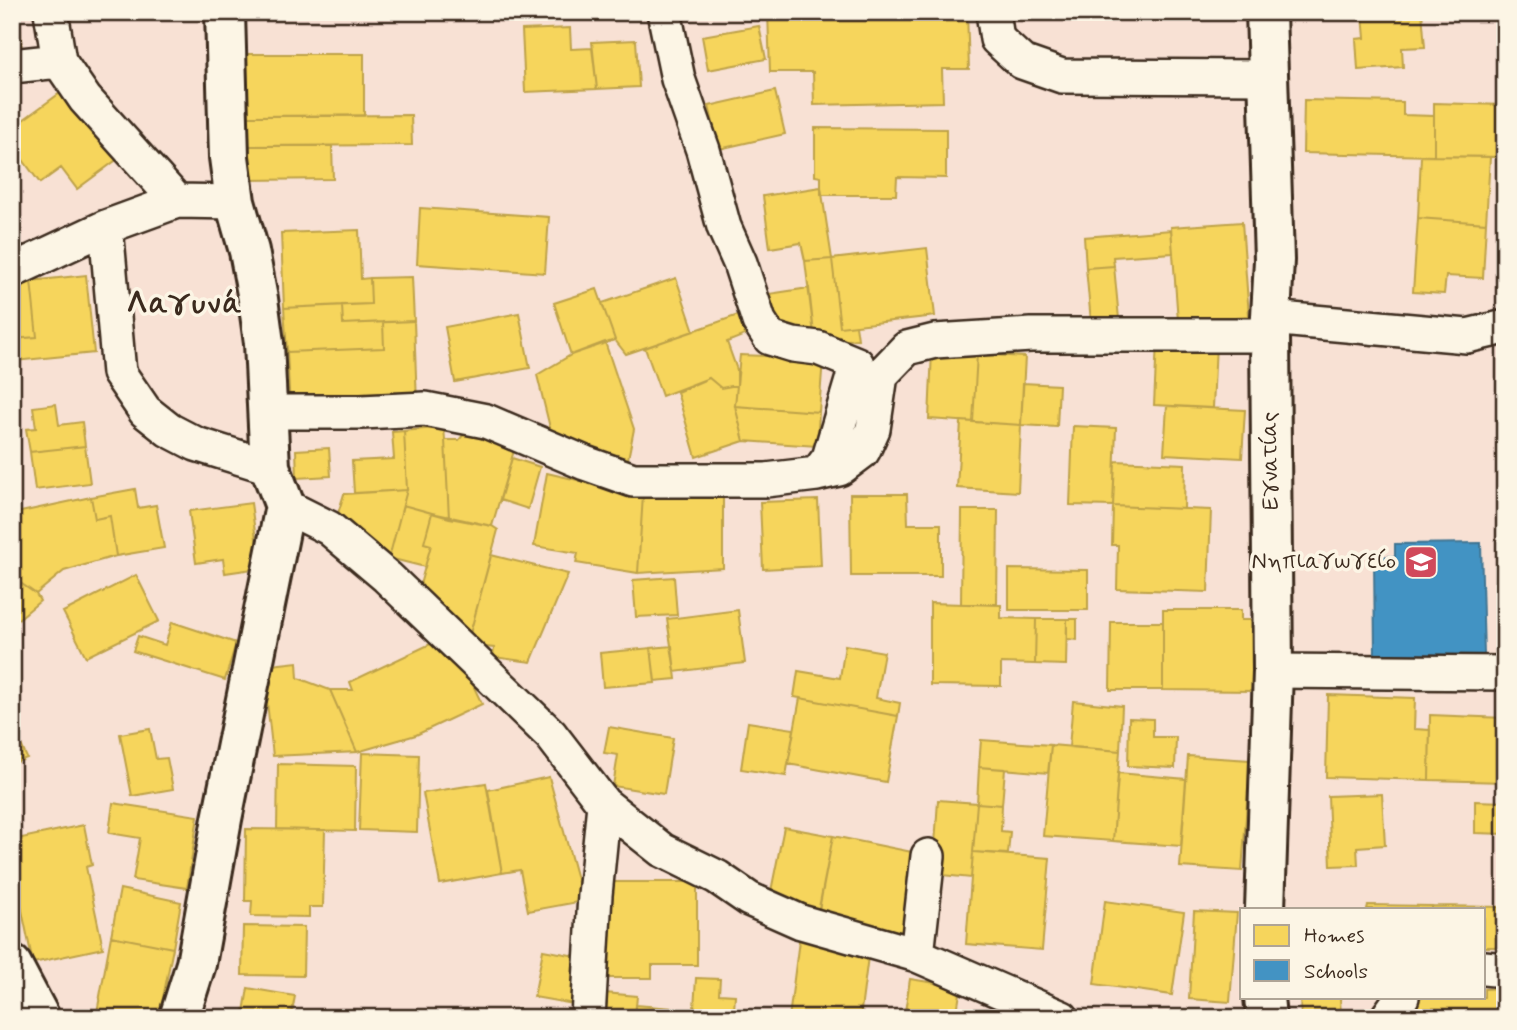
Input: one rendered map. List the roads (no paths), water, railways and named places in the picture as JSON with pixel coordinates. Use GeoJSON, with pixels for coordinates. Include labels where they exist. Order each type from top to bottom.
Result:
{"type":"FeatureCollection","features":[{"type":"Feature","properties":{"kind":"street"},"geometry":{"type":"LineString","coordinates":[[51,12],[60,61],[85,99],[177,201]]}},
{"type":"Feature","properties":{"kind":"street"},"geometry":{"type":"LineString","coordinates":[[179,1018],[196,964],[222,819],[285,506],[270,467],[264,343],[249,251],[235,202],[229,144],[225,12]]}},
{"type":"Feature","properties":{"kind":"street"},"geometry":{"type":"LineString","coordinates":[[664,12],[678,79],[703,150],[724,227],[740,263],[759,320],[770,338],[793,345],[818,348],[869,370]]}},
{"type":"Feature","properties":{"kind":"street"},"geometry":{"type":"LineString","coordinates":[[993,12],[997,39],[1022,62],[1062,76],[1270,77]]}},
{"type":"Feature","properties":{"kind":"street","name":"Εγνατίας"},"geometry":{"type":"LineString","coordinates":[[1265,908],[1273,671],[1270,326],[1274,260],[1266,12]]}},
{"type":"Feature","properties":{"kind":"street"},"geometry":{"type":"LineString","coordinates":[[12,66],[60,61]]}},
{"type":"Feature","properties":{"kind":"street"},"geometry":{"type":"LineString","coordinates":[[12,271],[106,227],[177,201],[235,202]]}},
{"type":"Feature","properties":{"kind":"street"},"geometry":{"type":"LineString","coordinates":[[106,227],[119,373],[145,411],[169,430],[195,444],[270,467]]}},
{"type":"Feature","properties":{"kind":"street"},"geometry":{"type":"LineString","coordinates":[[869,370],[907,348],[935,341],[1270,326],[1467,336],[1505,327]]}},
{"type":"Feature","properties":{"kind":"street"},"geometry":{"type":"LineString","coordinates":[[267,412],[425,409],[486,421],[585,463],[633,480],[766,480],[839,469],[863,451],[873,429],[869,370]]}},
{"type":"Feature","properties":{"kind":"street"},"geometry":{"type":"LineString","coordinates":[[285,506],[329,528],[443,629],[551,735],[604,804],[662,850],[717,877],[749,899],[800,922],[917,955],[1062,1018]]}},
{"type":"Feature","properties":{"kind":"street"},"geometry":{"type":"LineString","coordinates":[[1273,671],[1505,673]]}},
{"type":"Feature","properties":{"kind":"street"},"geometry":{"type":"LineString","coordinates":[[588,1018],[595,895],[604,804]]}},
{"type":"Feature","properties":{"kind":"street"},"geometry":{"type":"LineString","coordinates":[[917,955],[928,856]]}},
{"type":"Feature","properties":{"kind":"street"},"geometry":{"type":"LineString","coordinates":[[12,965],[40,1018]]}},
{"type":"Feature","properties":{"kind":"street"},"geometry":{"type":"LineString","coordinates":[[1486,968],[1505,971]]}},
{"type":"Feature","properties":{"kind":"street"},"geometry":{"type":"LineString","coordinates":[[1264,998],[1266,1018]]}},
{"type":"Feature","properties":{"kind":"street"},"geometry":{"type":"LineString","coordinates":[[1387,1018],[1401,998]]}},
{"type":"Feature","properties":{"kind":"place","name":"Νηπιαγωγείο"},"geometry":{"type":"Point","coordinates":[1421,562]}},
{"type":"Feature","properties":{"kind":"district","name":"Λαγυνά"},"geometry":{"type":"Point","coordinates":[185,304]}}]}
